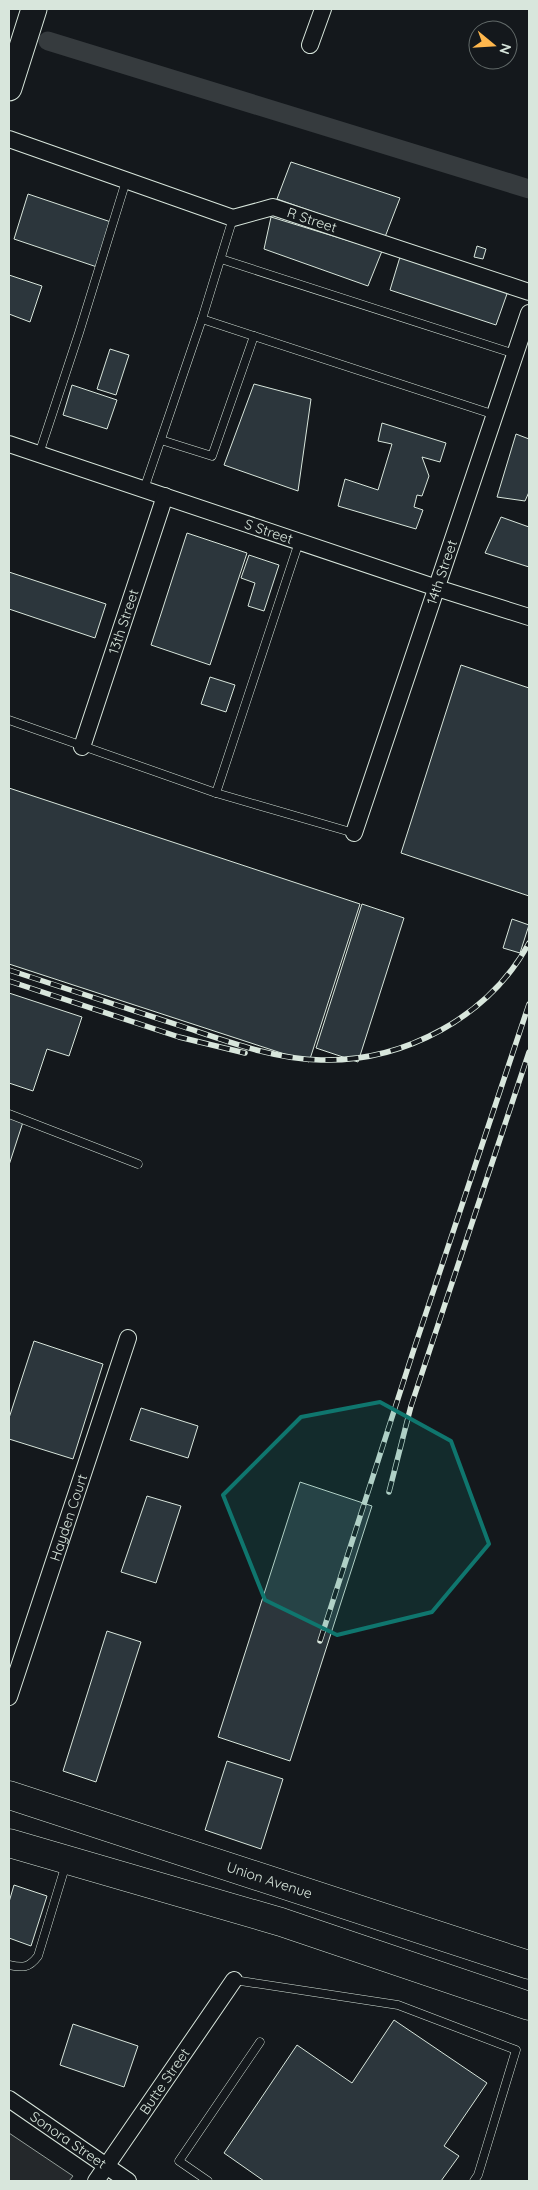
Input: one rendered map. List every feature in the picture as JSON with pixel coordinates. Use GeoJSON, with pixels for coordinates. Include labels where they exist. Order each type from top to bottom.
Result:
{"type":"FeatureCollection","features":[{"type":"Feature","properties":{"kind":"highway","name":"Union Avenue"},"geometry":{"type":"LineString","coordinates":[[9,1794],[529,1965]]}},
{"type":"Feature","properties":{"kind":"highway"},"geometry":{"type":"LineString","coordinates":[[9,1843],[281,1922],[529,2006]]}},
{"type":"Feature","properties":{"kind":"main road"},"geometry":{"type":"LineString","coordinates":[[9,88],[34,9]]}},
{"type":"Feature","properties":{"kind":"street"},"geometry":{"type":"LineString","coordinates":[[310,45],[322,9]]}},
{"type":"Feature","properties":{"kind":"street"},"geometry":{"type":"LineString","coordinates":[[9,139],[233,218]]}},
{"type":"Feature","properties":{"kind":"street","name":"R Street"},"geometry":{"type":"LineString","coordinates":[[233,218],[273,207],[529,292]]}},
{"type":"Feature","properties":{"kind":"street","name":"14th Street"},"geometry":{"type":"LineString","coordinates":[[354,833],[515,354],[528,323]]}},
{"type":"Feature","properties":{"kind":"street","name":"S Street"},"geometry":{"type":"LineString","coordinates":[[9,444],[437,588],[529,617]]}},
{"type":"Feature","properties":{"kind":"street","name":"13th Street"},"geometry":{"type":"LineString","coordinates":[[82,747],[165,496]]}},
{"type":"Feature","properties":{"kind":"street","name":"Hayden Court"},"geometry":{"type":"LineString","coordinates":[[9,1697],[12,1674],[128,1338]]}},
{"type":"Feature","properties":{"kind":"street","name":"Butte Street"},"geometry":{"type":"LineString","coordinates":[[96,2181],[234,1980]]}},
{"type":"Feature","properties":{"kind":"street","name":"Sonora Street"},"geometry":{"type":"LineString","coordinates":[[9,2099],[128,2181]]}},
{"type":"Feature","properties":{"kind":"lane"},"geometry":{"type":"LineString","coordinates":[[39,454],[126,181]]}},
{"type":"Feature","properties":{"kind":"lane"},"geometry":{"type":"LineString","coordinates":[[144,489],[222,259],[233,218]]}},
{"type":"Feature","properties":{"kind":"lane"},"geometry":{"type":"LineString","coordinates":[[222,259],[515,354]]}},
{"type":"Feature","properties":{"kind":"lane"},"geometry":{"type":"LineString","coordinates":[[202,319],[495,415]]}},
{"type":"Feature","properties":{"kind":"lane"},"geometry":{"type":"LineString","coordinates":[[161,440],[212,456],[254,336]]}},
{"type":"Feature","properties":{"kind":"lane"},"geometry":{"type":"LineString","coordinates":[[216,793],[299,542]]}},
{"type":"Feature","properties":{"kind":"lane"},"geometry":{"type":"LineString","coordinates":[[9,720],[216,793],[354,833]]}},
{"type":"Feature","properties":{"kind":"lane"},"geometry":{"type":"LineString","coordinates":[[9,1114],[138,1164]]}},
{"type":"Feature","properties":{"kind":"lane"},"geometry":{"type":"LineString","coordinates":[[9,1965],[22,1968],[32,1965],[38,1956],[67,1860]]}},
{"type":"Feature","properties":{"kind":"lane"},"geometry":{"type":"LineString","coordinates":[[234,1980],[398,2005],[516,2050],[474,2181]]}},
{"type":"Feature","properties":{"kind":"lane"},"geometry":{"type":"LineString","coordinates":[[208,2181],[178,2162],[260,2042]]}},
{"type":"Feature","properties":{"kind":"highlighted area"},"geometry":{"type":"Polygon","coordinates":[[[380,1402],[451,1441],[489,1544],[432,1612],[337,1635],[265,1600],[223,1495],[301,1417],[380,1402]]]}},
{"type":"Feature","properties":{"kind":"shaded area"},"geometry":{"type":"Polygon","coordinates":[[[9,2133],[73,2176],[69,2181],[9,2181],[9,2133]]]}},
{"type":"Feature","properties":{"kind":"building"},"geometry":{"type":"Polygon","coordinates":[[[291,162],[400,198],[385,237],[277,199],[291,162]]]}},
{"type":"Feature","properties":{"kind":"building"},"geometry":{"type":"Polygon","coordinates":[[[28,194],[111,222],[97,267],[14,239],[28,194]]]}},
{"type":"Feature","properties":{"kind":"building"},"geometry":{"type":"Polygon","coordinates":[[[271,217],[382,251],[368,286],[264,249],[271,217]]]}},
{"type":"Feature","properties":{"kind":"building"},"geometry":{"type":"Polygon","coordinates":[[[477,246],[486,249],[483,259],[474,257],[477,246]]]}},
{"type":"Feature","properties":{"kind":"building"},"geometry":{"type":"Polygon","coordinates":[[[400,257],[508,291],[496,325],[390,290],[400,257]]]}},
{"type":"Feature","properties":{"kind":"building"},"geometry":{"type":"Polygon","coordinates":[[[9,275],[42,286],[30,322],[9,314],[9,275]]]}},
{"type":"Feature","properties":{"kind":"building"},"geometry":{"type":"Polygon","coordinates":[[[110,349],[129,355],[116,395],[97,389],[110,349]]]}},
{"type":"Feature","properties":{"kind":"building"},"geometry":{"type":"Polygon","coordinates":[[[254,384],[311,399],[298,491],[224,465],[254,384]]]}},
{"type":"Feature","properties":{"kind":"building"},"geometry":{"type":"Polygon","coordinates":[[[72,385],[117,400],[107,429],[63,415],[72,385]]]}},
{"type":"Feature","properties":{"kind":"building"},"geometry":{"type":"Polygon","coordinates":[[[382,423],[446,443],[440,462],[422,457],[429,476],[422,496],[417,495],[414,507],[423,510],[416,529],[338,506],[345,479],[378,490],[392,444],[378,441],[382,423]]]}},
{"type":"Feature","properties":{"kind":"building"},"geometry":{"type":"Polygon","coordinates":[[[516,434],[529,439],[529,492],[525,501],[497,497],[516,434]]]}},
{"type":"Feature","properties":{"kind":"building"},"geometry":{"type":"Polygon","coordinates":[[[501,517],[529,527],[529,567],[485,553],[501,517]]]}},
{"type":"Feature","properties":{"kind":"building"},"geometry":{"type":"Polygon","coordinates":[[[187,533],[247,553],[210,665],[151,645],[187,533]]]}},
{"type":"Feature","properties":{"kind":"building"},"geometry":{"type":"Polygon","coordinates":[[[249,555],[279,565],[264,611],[248,606],[255,583],[241,578],[249,555]]]}},
{"type":"Feature","properties":{"kind":"building"},"geometry":{"type":"Polygon","coordinates":[[[9,572],[106,604],[95,638],[9,609],[9,572]]]}},
{"type":"Feature","properties":{"kind":"building"},"geometry":{"type":"Polygon","coordinates":[[[461,665],[529,688],[529,896],[401,853],[461,665]]]}},
{"type":"Feature","properties":{"kind":"building"},"geometry":{"type":"Polygon","coordinates":[[[210,677],[235,685],[226,712],[201,704],[210,677]]]}},
{"type":"Feature","properties":{"kind":"building"},"geometry":{"type":"Polygon","coordinates":[[[9,788],[360,904],[309,1062],[9,964],[9,788]]]}},
{"type":"Feature","properties":{"kind":"building"},"geometry":{"type":"Polygon","coordinates":[[[362,904],[404,918],[358,1062],[316,1048],[362,904]]]}},
{"type":"Feature","properties":{"kind":"building"},"geometry":{"type":"Polygon","coordinates":[[[512,919],[529,925],[520,953],[503,948],[512,919]]]}},
{"type":"Feature","properties":{"kind":"building"},"geometry":{"type":"Polygon","coordinates":[[[9,993],[82,1017],[69,1056],[47,1049],[33,1091],[9,1083],[9,993]]]}},
{"type":"Feature","properties":{"kind":"building"},"geometry":{"type":"Polygon","coordinates":[[[9,1118],[23,1122],[9,1165],[9,1118]]]}},
{"type":"Feature","properties":{"kind":"building"},"geometry":{"type":"Polygon","coordinates":[[[34,1341],[103,1364],[73,1459],[9,1439],[9,1418],[34,1341]]]}},
{"type":"Feature","properties":{"kind":"building"},"geometry":{"type":"Polygon","coordinates":[[[141,1408],[198,1426],[188,1458],[130,1440],[141,1408]]]}},
{"type":"Feature","properties":{"kind":"building"},"geometry":{"type":"Polygon","coordinates":[[[300,1482],[372,1506],[290,1761],[218,1737],[300,1482]]]}},
{"type":"Feature","properties":{"kind":"building"},"geometry":{"type":"Polygon","coordinates":[[[147,1496],[181,1506],[156,1583],[121,1572],[147,1496]]]}},
{"type":"Feature","properties":{"kind":"building"},"geometry":{"type":"Polygon","coordinates":[[[107,1631],[141,1642],[96,1782],[63,1771],[107,1631]]]}},
{"type":"Feature","properties":{"kind":"building"},"geometry":{"type":"Polygon","coordinates":[[[227,1761],[283,1779],[261,1849],[205,1830],[227,1761]]]}},
{"type":"Feature","properties":{"kind":"building"},"geometry":{"type":"Polygon","coordinates":[[[14,1885],[47,1896],[31,1946],[9,1938],[9,1902],[14,1885]]]}},
{"type":"Feature","properties":{"kind":"building"},"geometry":{"type":"Polygon","coordinates":[[[394,2020],[487,2083],[444,2146],[459,2156],[441,2181],[264,2181],[224,2153],[297,2045],[352,2083],[394,2020]]]}},
{"type":"Feature","properties":{"kind":"building"},"geometry":{"type":"Polygon","coordinates":[[[73,2024],[138,2046],[124,2087],[60,2065],[73,2024]]]}},
{"type":"Feature","properties":{"kind":"waterway"},"geometry":{"type":"LineString","coordinates":[[48,41],[529,189]]}},
{"type":"Feature","properties":{"kind":"railway"},"geometry":{"type":"LineString","coordinates":[[9,970],[266,1052],[303,1059],[352,1059],[383,1053],[413,1043],[441,1030],[467,1013],[491,993],[512,969],[529,943]]}},
{"type":"Feature","properties":{"kind":"railway"},"geometry":{"type":"LineString","coordinates":[[9,981],[179,1037],[245,1053]]}},
{"type":"Feature","properties":{"kind":"railway"},"geometry":{"type":"LineString","coordinates":[[320,1641],[413,1352],[529,1004]]}},
{"type":"Feature","properties":{"kind":"railway"},"geometry":{"type":"LineString","coordinates":[[389,1492],[411,1406],[529,1052]]}}]}
